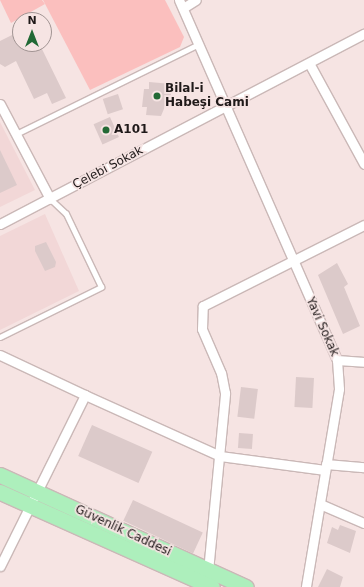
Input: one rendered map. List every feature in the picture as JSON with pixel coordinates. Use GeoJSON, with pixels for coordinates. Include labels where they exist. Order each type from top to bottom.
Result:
{"type":"FeatureCollection","features":[{"type":"Feature","properties":{"kind":"main road","name":"Güvenlik Caddesi"},"geometry":{"type":"LineString","coordinates":[[0,475],[37,491],[208,582]]}},
{"type":"Feature","properties":{"kind":"main road","name":"Güvenlik Caddesi"},"geometry":{"type":"LineString","coordinates":[[0,492],[208,582],[246,587]]}},
{"type":"Feature","properties":{"kind":"street"},"geometry":{"type":"LineString","coordinates":[[181,4],[196,0]]}},
{"type":"Feature","properties":{"kind":"street","name":"Yavi Sokak"},"geometry":{"type":"LineString","coordinates":[[181,4],[228,105],[291,262],[337,360],[338,389],[306,587]]}},
{"type":"Feature","properties":{"kind":"street","name":"Çelebi Sokak"},"geometry":{"type":"LineString","coordinates":[[0,224],[364,34]]}},
{"type":"Feature","properties":{"kind":"street"},"geometry":{"type":"LineString","coordinates":[[309,63],[364,164]]}},
{"type":"Feature","properties":{"kind":"street"},"geometry":{"type":"LineString","coordinates":[[0,104],[50,198]]}},
{"type":"Feature","properties":{"kind":"street"},"geometry":{"type":"LineString","coordinates":[[208,582],[225,393],[222,373],[202,329],[203,306],[364,225]]}},
{"type":"Feature","properties":{"kind":"street"},"geometry":{"type":"LineString","coordinates":[[0,354],[85,395],[220,456],[326,467],[364,467]]}},
{"type":"Feature","properties":{"kind":"street"},"geometry":{"type":"LineString","coordinates":[[337,360],[364,362]]}},
{"type":"Feature","properties":{"kind":"street"},"geometry":{"type":"LineString","coordinates":[[0,566],[28,504],[37,491],[85,395]]}},
{"type":"Feature","properties":{"kind":"street"},"geometry":{"type":"LineString","coordinates":[[320,504],[364,523]]}},
{"type":"Feature","properties":{"kind":"lane"},"geometry":{"type":"LineString","coordinates":[[16,134],[200,44]]}},
{"type":"Feature","properties":{"kind":"lane"},"geometry":{"type":"LineString","coordinates":[[0,337],[101,287],[66,214],[50,198]]}},
{"type":"Feature","properties":{"kind":"shaded area"},"geometry":{"type":"Polygon","coordinates":[[[0,0],[42,0],[45,4],[31,12],[12,12],[11,23],[0,0]]]}},
{"type":"Feature","properties":{"kind":"shaded area"},"geometry":{"type":"Polygon","coordinates":[[[43,0],[165,0],[184,37],[180,47],[90,90],[52,17],[52,12],[49,12],[43,0]]]}},
{"type":"Feature","properties":{"kind":"shaded area"},"geometry":{"type":"Polygon","coordinates":[[[0,122],[35,190],[0,207],[0,122]]]}},
{"type":"Feature","properties":{"kind":"shaded area"},"geometry":{"type":"Polygon","coordinates":[[[45,214],[79,291],[0,330],[0,236],[45,214]]]}},
{"type":"Feature","properties":{"kind":"building"},"geometry":{"type":"Polygon","coordinates":[[[12,35],[12,52],[43,52],[66,98],[52,104],[47,93],[34,99],[16,61],[5,67],[0,64],[0,41],[12,35]]]}},
{"type":"Feature","properties":{"kind":"building","name":"Bilal-i Habeşi Cami"},"geometry":{"type":"Polygon","coordinates":[[[149,82],[172,84],[170,104],[166,104],[161,116],[146,115],[147,107],[142,107],[144,89],[149,89],[149,82]]]}},
{"type":"Feature","properties":{"kind":"building"},"geometry":{"type":"Polygon","coordinates":[[[118,94],[123,109],[108,114],[103,99],[118,94]]]}},
{"type":"Feature","properties":{"kind":"building","name":"A101"},"geometry":{"type":"Polygon","coordinates":[[[110,117],[119,137],[103,144],[94,124],[110,117]]]}},
{"type":"Feature","properties":{"kind":"building"},"geometry":{"type":"Polygon","coordinates":[[[0,150],[17,185],[0,193],[0,150]]]}},
{"type":"Feature","properties":{"kind":"building"},"geometry":{"type":"Polygon","coordinates":[[[46,242],[56,262],[55,267],[45,271],[35,251],[35,246],[46,242]]]}},
{"type":"Feature","properties":{"kind":"building"},"geometry":{"type":"Polygon","coordinates":[[[337,263],[348,284],[344,287],[360,326],[343,334],[318,275],[337,263]]]}},
{"type":"Feature","properties":{"kind":"building"},"geometry":{"type":"Polygon","coordinates":[[[296,377],[314,378],[312,408],[294,407],[296,377]]]}},
{"type":"Feature","properties":{"kind":"building"},"geometry":{"type":"Polygon","coordinates":[[[241,387],[258,389],[254,419],[237,417],[241,387]]]}},
{"type":"Feature","properties":{"kind":"building"},"geometry":{"type":"Polygon","coordinates":[[[92,425],[152,452],[138,483],[78,456],[92,425]]]}},
{"type":"Feature","properties":{"kind":"building"},"geometry":{"type":"Polygon","coordinates":[[[239,433],[253,434],[252,449],[238,448],[239,433]]]}},
{"type":"Feature","properties":{"kind":"building"},"geometry":{"type":"Polygon","coordinates":[[[133,500],[203,533],[193,553],[123,521],[133,500]]]}},
{"type":"Feature","properties":{"kind":"building"},"geometry":{"type":"Polygon","coordinates":[[[340,525],[356,531],[350,553],[327,543],[332,527],[338,530],[340,525]]]}},
{"type":"Feature","properties":{"kind":"building"},"geometry":{"type":"Polygon","coordinates":[[[327,569],[343,577],[340,587],[318,587],[327,569]]]}},
{"type":"Feature","properties":{"kind":"place","name":"Bilal-i Habeşi Cami"},"geometry":{"type":"Point","coordinates":[157,96]}},
{"type":"Feature","properties":{"kind":"place","name":"A101"},"geometry":{"type":"Point","coordinates":[106,130]}}]}
